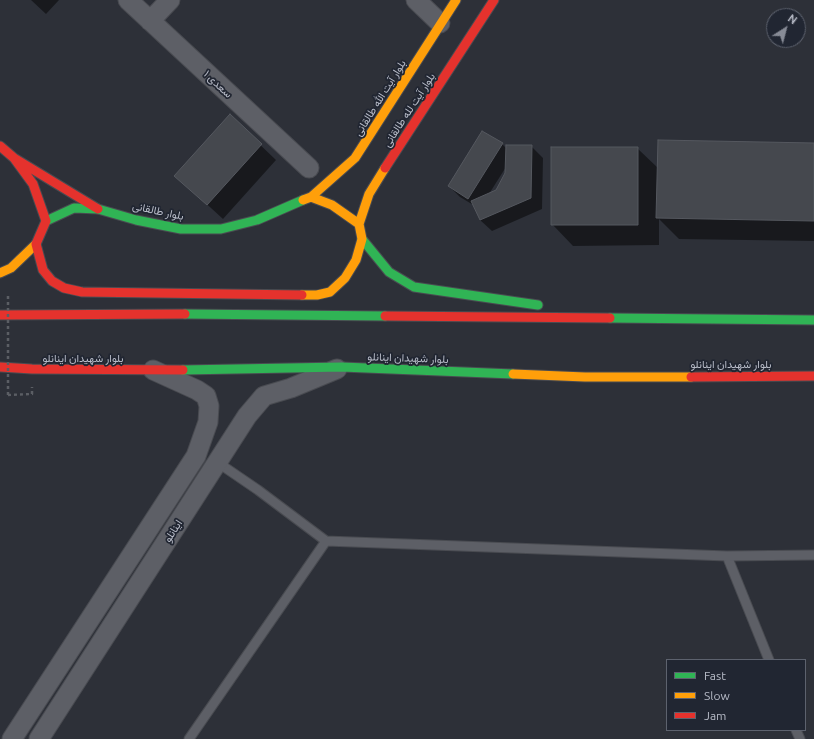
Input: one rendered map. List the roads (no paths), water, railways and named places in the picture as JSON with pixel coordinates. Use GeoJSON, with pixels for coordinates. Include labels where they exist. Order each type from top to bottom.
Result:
{"type":"FeatureCollection","features":[{"type":"Feature","properties":{"kind":"main road","name":"بلوار آیت الله طالقانی"},"geometry":{"type":"LineString","coordinates":[[311,197],[355,158],[369,139],[440,23],[456,0]]}},
{"type":"Feature","properties":{"kind":"main road","name":"بلوار آیت لله طالقانی"},"geometry":{"type":"LineString","coordinates":[[362,239],[359,224],[369,194],[494,0]]}},
{"type":"Feature","properties":{"kind":"main road"},"geometry":{"type":"LineString","coordinates":[[0,146],[14,158],[98,209]]}},
{"type":"Feature","properties":{"kind":"main road"},"geometry":{"type":"LineString","coordinates":[[0,273],[11,268],[36,244],[46,221],[33,184],[14,158]]}},
{"type":"Feature","properties":{"kind":"main road"},"geometry":{"type":"LineString","coordinates":[[311,197],[332,205],[359,224]]}},
{"type":"Feature","properties":{"kind":"main road","name":"بلوار طالقانی"},"geometry":{"type":"LineString","coordinates":[[46,221],[74,208],[98,209],[136,220],[181,229],[221,229],[257,220],[311,197]]}},
{"type":"Feature","properties":{"kind":"main road"},"geometry":{"type":"LineString","coordinates":[[36,244],[43,270],[52,281],[64,288],[82,292],[317,295],[330,292],[345,278],[356,260],[362,239]]}},
{"type":"Feature","properties":{"kind":"main road"},"geometry":{"type":"LineString","coordinates":[[362,239],[389,272],[414,287],[642,318]]}},
{"type":"Feature","properties":{"kind":"main road"},"geometry":{"type":"LineString","coordinates":[[0,315],[217,314],[814,320]]}},
{"type":"Feature","properties":{"kind":"main road","name":"بلوار شهیدان اینانلو"},"geometry":{"type":"LineString","coordinates":[[0,367],[32,369],[152,370],[342,367],[584,377],[814,376]]}},
{"type":"Feature","properties":{"kind":"street","name":"سعدی ۱"},"geometry":{"type":"LineString","coordinates":[[128,0],[310,168]]}},
{"type":"Feature","properties":{"kind":"street"},"geometry":{"type":"LineString","coordinates":[[150,21],[170,0]]}},
{"type":"Feature","properties":{"kind":"street"},"geometry":{"type":"LineString","coordinates":[[416,0],[440,23]]}},
{"type":"Feature","properties":{"kind":"street","name":"اینانلو"},"geometry":{"type":"LineString","coordinates":[[40,739],[247,416],[264,396],[291,388],[342,367]]}},
{"type":"Feature","properties":{"kind":"street"},"geometry":{"type":"LineString","coordinates":[[12,739],[196,456],[208,422],[209,406],[206,396],[197,390],[152,370]]}},
{"type":"Feature","properties":{"kind":"lane"},"geometry":{"type":"LineString","coordinates":[[217,462],[258,490],[326,541],[727,556],[814,556]]}},
{"type":"Feature","properties":{"kind":"lane"},"geometry":{"type":"LineString","coordinates":[[189,739],[326,541]]}},
{"type":"Feature","properties":{"kind":"lane"},"geometry":{"type":"LineString","coordinates":[[727,556],[768,659]]}}]}
